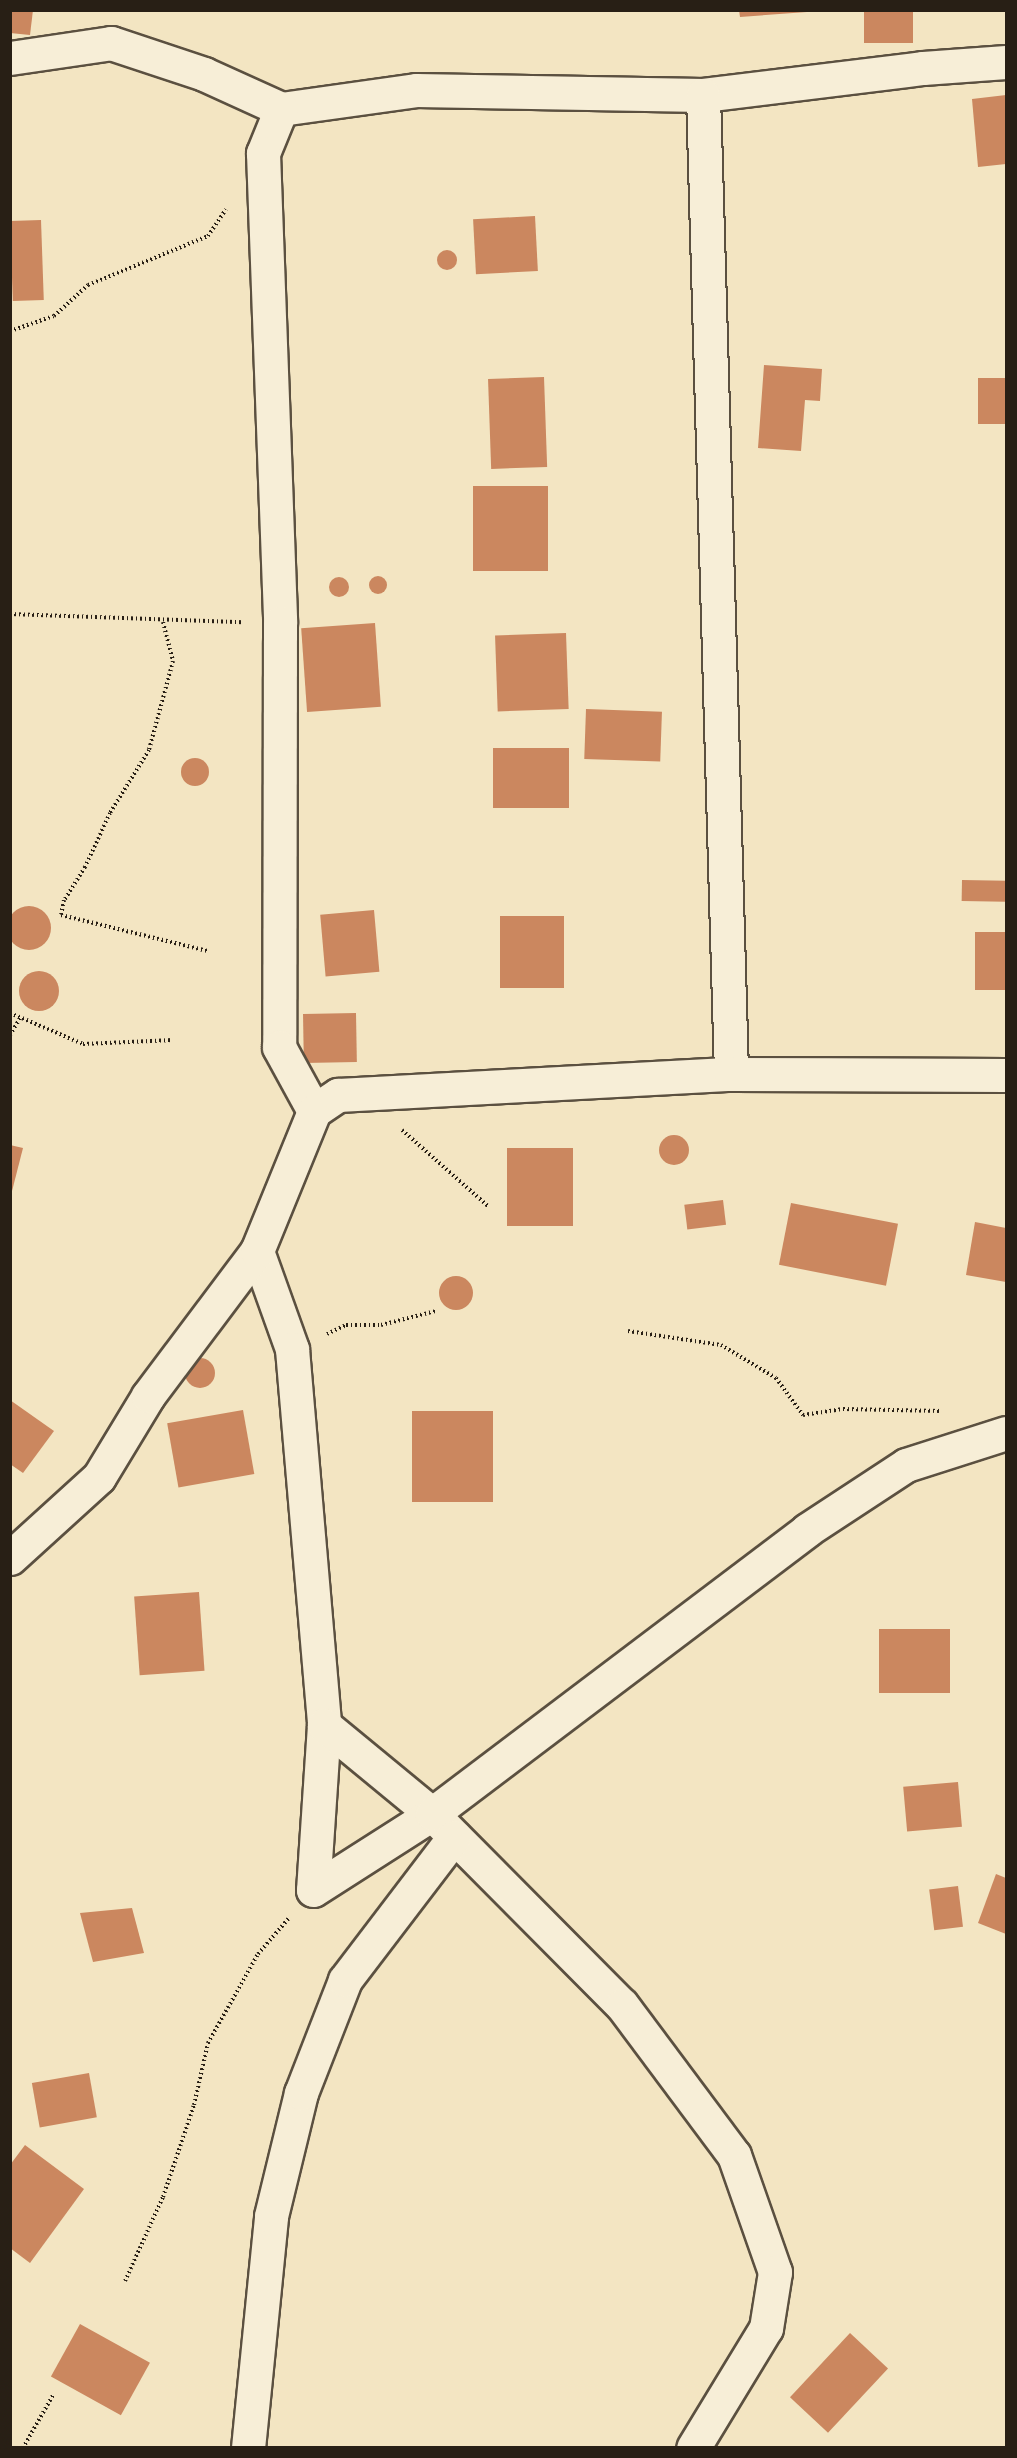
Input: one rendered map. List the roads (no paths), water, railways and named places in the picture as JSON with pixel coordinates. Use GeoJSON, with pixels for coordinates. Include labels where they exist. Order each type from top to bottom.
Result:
{"type":"FeatureCollection","features":[{"type":"Feature","properties":{"kind":"street"},"geometry":{"type":"LineString","coordinates":[[10,58],[111,43],[204,74],[281,109],[416,90],[703,95],[923,68],[1006,62]]}},
{"type":"Feature","properties":{"kind":"street"},"geometry":{"type":"LineString","coordinates":[[703,95],[731,1074]]}},
{"type":"Feature","properties":{"kind":"street"},"geometry":{"type":"LineString","coordinates":[[281,109],[263,153],[280,622],[279,1047],[314,1111]]}},
{"type":"Feature","properties":{"kind":"street"},"geometry":{"type":"LineString","coordinates":[[10,1558],[99,1477],[148,1396],[257,1251],[314,1111],[338,1095],[731,1074],[1006,1075]]}},
{"type":"Feature","properties":{"kind":"street"},"geometry":{"type":"LineString","coordinates":[[257,1251],[292,1349],[324,1725],[313,1890],[432,1814],[807,1530],[906,1465],[1006,1433]]}},
{"type":"Feature","properties":{"kind":"street"},"geometry":{"type":"LineString","coordinates":[[324,1725],[432,1814],[622,2005],[734,2155],[775,2272],[765,2328],[693,2448]]}},
{"type":"Feature","properties":{"kind":"street"},"geometry":{"type":"LineString","coordinates":[[248,2448],[271,2216],[301,2093],[345,1980],[454,1837]]}}]}
